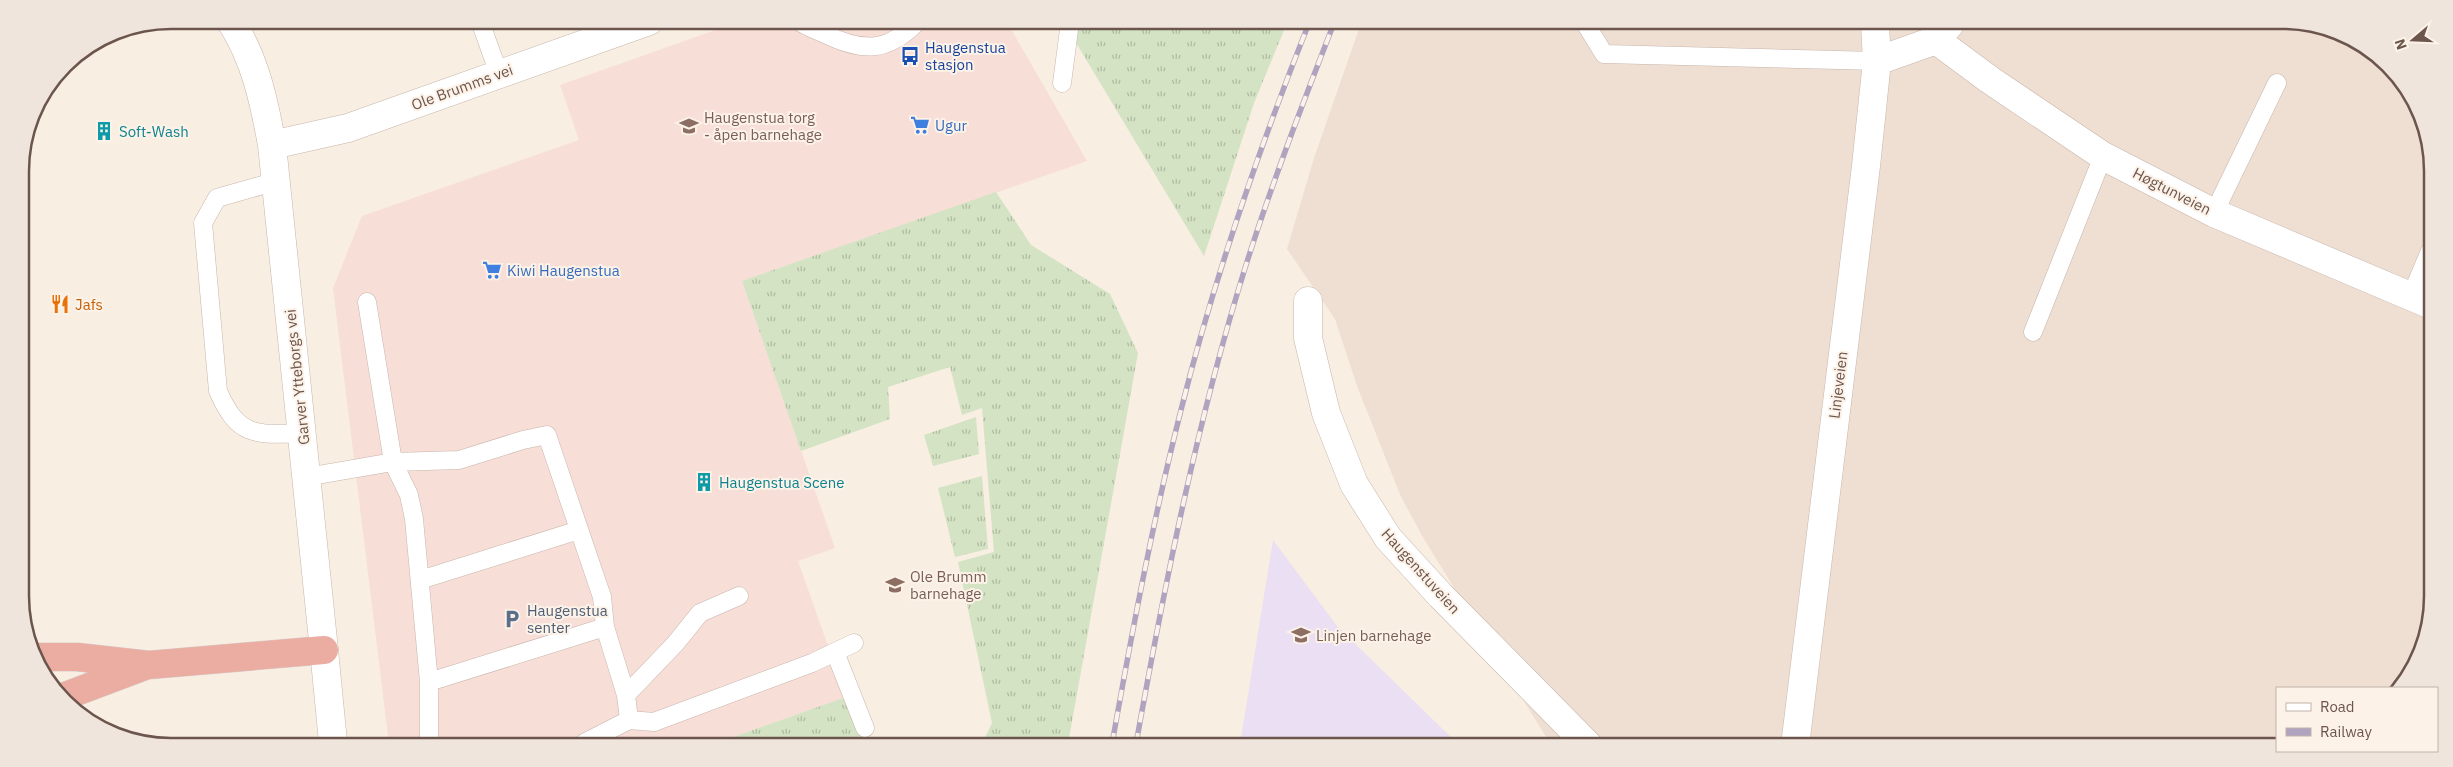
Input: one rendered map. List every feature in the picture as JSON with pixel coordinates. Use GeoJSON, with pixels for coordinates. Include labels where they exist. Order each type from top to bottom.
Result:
{"type":"FeatureCollection","features":[{"type":"Feature","properties":{"kind":"highway"},"geometry":{"type":"LineString","coordinates":[[42,657],[77,657],[149,665],[324,650]]}},
{"type":"Feature","properties":{"kind":"highway"},"geometry":{"type":"LineString","coordinates":[[69,695],[149,665]]}},
{"type":"Feature","properties":{"kind":"street","name":"Garver Ytteborgs vei"},"geometry":{"type":"LineString","coordinates":[[235,29],[255,69],[265,103],[277,181],[333,738]]}},
{"type":"Feature","properties":{"kind":"street","name":"Ole Brumms vei"},"geometry":{"type":"LineString","coordinates":[[272,145],[348,128],[626,29]]}},
{"type":"Feature","properties":{"kind":"street","name":"Linjeveien"},"geometry":{"type":"LineString","coordinates":[[1796,738],[1877,61],[1875,29]]}},
{"type":"Feature","properties":{"kind":"street"},"geometry":{"type":"LineString","coordinates":[[1877,61],[1943,32]]}},
{"type":"Feature","properties":{"kind":"street","name":"Høgtunveien"},"geometry":{"type":"LineString","coordinates":[[1943,32],[1990,80],[2103,156],[2214,213],[2420,300]]}},
{"type":"Feature","properties":{"kind":"street","name":"Haugenstuveien"},"geometry":{"type":"LineString","coordinates":[[1308,301],[1308,338],[1326,413],[1354,484],[1388,538],[1441,596],[1581,738]]}},
{"type":"Feature","properties":{"kind":"lane"},"geometry":{"type":"LineString","coordinates":[[484,29],[499,74]]}},
{"type":"Feature","properties":{"kind":"lane"},"geometry":{"type":"LineString","coordinates":[[814,29],[847,45],[869,47],[889,44],[905,35],[911,29]]}},
{"type":"Feature","properties":{"kind":"lane"},"geometry":{"type":"LineString","coordinates":[[1062,83],[1069,29]]}},
{"type":"Feature","properties":{"kind":"lane"},"geometry":{"type":"LineString","coordinates":[[1589,29],[1604,54],[1877,61]]}},
{"type":"Feature","properties":{"kind":"lane"},"geometry":{"type":"LineString","coordinates":[[2214,213],[2277,83]]}},
{"type":"Feature","properties":{"kind":"lane"},"geometry":{"type":"LineString","coordinates":[[2033,332],[2103,156]]}},
{"type":"Feature","properties":{"kind":"lane"},"geometry":{"type":"LineString","coordinates":[[277,181],[217,198],[202,223],[218,391],[228,413],[242,428],[274,434],[302,433]]}},
{"type":"Feature","properties":{"kind":"lane"},"geometry":{"type":"LineString","coordinates":[[2420,300],[2424,280]]}},
{"type":"Feature","properties":{"kind":"lane"},"geometry":{"type":"LineString","coordinates":[[367,302],[393,462],[409,495],[414,519],[428,682],[429,738]]}},
{"type":"Feature","properties":{"kind":"lane"},"geometry":{"type":"LineString","coordinates":[[306,477],[393,462],[460,460],[523,440],[547,436],[602,597],[605,627],[626,696],[628,720]]}},
{"type":"Feature","properties":{"kind":"lane"},"geometry":{"type":"LineString","coordinates":[[420,580],[579,530]]}},
{"type":"Feature","properties":{"kind":"lane"},"geometry":{"type":"LineString","coordinates":[[626,696],[675,644],[700,613],[739,596]]}},
{"type":"Feature","properties":{"kind":"lane"},"geometry":{"type":"LineString","coordinates":[[428,682],[605,627]]}},
{"type":"Feature","properties":{"kind":"lane"},"geometry":{"type":"LineString","coordinates":[[594,738],[628,720],[654,722],[812,664],[854,643]]}},
{"type":"Feature","properties":{"kind":"lane"},"geometry":{"type":"LineString","coordinates":[[835,652],[865,728]]}},
{"type":"Feature","properties":{"kind":"shaded area","name":"Haugenstua senter"},"geometry":{"type":"Polygon","coordinates":[[[718,29],[1011,29],[1087,161],[742,281],[835,548],[798,561],[846,697],[730,738],[387,738],[333,288],[362,216],[579,140],[560,85],[718,29]]]}},
{"type":"Feature","properties":{"kind":"shaded area"},"geometry":{"type":"Polygon","coordinates":[[[1359,29],[2282,29],[2301,30],[2337,40],[2369,58],[2395,84],[2410,108],[2422,143],[2424,161],[2424,596],[2423,615],[2417,642],[2410,659],[2392,687],[2276,687],[2276,738],[1547,738],[1424,539],[1401,497],[1357,386],[1335,319],[1287,249],[1314,158],[1359,29]]]}},
{"type":"Feature","properties":{"kind":"shaded area","name":"Linjen barnehage"},"geometry":{"type":"Polygon","coordinates":[[[1273,540],[1337,626],[1452,738],[1241,738],[1273,540]]]}},
{"type":"Feature","properties":{"kind":"green space"},"geometry":{"type":"Polygon","coordinates":[[[1074,29],[1285,29],[1254,103],[1204,256],[1072,36],[1074,29]]]}},
{"type":"Feature","properties":{"kind":"green space"},"geometry":{"type":"Polygon","coordinates":[[[996,192],[1031,245],[1110,294],[1138,353],[1069,738],[985,738],[992,723],[958,562],[994,552],[982,408],[962,415],[950,367],[888,387],[890,419],[801,451],[742,281],[996,192]]]}},
{"type":"Feature","properties":{"kind":"green space"},"geometry":{"type":"Polygon","coordinates":[[[976,417],[979,454],[933,466],[924,435],[976,417]]]}},
{"type":"Feature","properties":{"kind":"green space"},"geometry":{"type":"Polygon","coordinates":[[[982,476],[988,549],[955,557],[938,488],[982,476]]]}},
{"type":"Feature","properties":{"kind":"green space"},"geometry":{"type":"Polygon","coordinates":[[[846,697],[860,738],[730,738],[846,697]]]}},
{"type":"Feature","properties":{"kind":"railway"},"geometry":{"type":"LineString","coordinates":[[1113,738],[1152,534],[1194,361],[1223,263],[1255,166],[1307,29]]}},
{"type":"Feature","properties":{"kind":"railway"},"geometry":{"type":"LineString","coordinates":[[1137,738],[1171,563],[1197,443],[1228,324],[1266,204],[1332,29]]}},
{"type":"Feature","properties":{"kind":"place","name":"Haugenstua stasjon"},"geometry":{"type":"Point","coordinates":[910,56]}},
{"type":"Feature","properties":{"kind":"place","name":"Ugur"},"geometry":{"type":"Point","coordinates":[920,125]}},
{"type":"Feature","properties":{"kind":"place","name":"Haugenstua torg - åpen barnehage"},"geometry":{"type":"Point","coordinates":[689,126]}},
{"type":"Feature","properties":{"kind":"place","name":"Soft-Wash"},"geometry":{"type":"Point","coordinates":[104,131]}},
{"type":"Feature","properties":{"kind":"place","name":"Kiwi Haugenstua"},"geometry":{"type":"Point","coordinates":[492,270]}},
{"type":"Feature","properties":{"kind":"place","name":"Jafs"},"geometry":{"type":"Point","coordinates":[60,304]}},
{"type":"Feature","properties":{"kind":"place","name":"Haugenstua Scene"},"geometry":{"type":"Point","coordinates":[704,482]}},
{"type":"Feature","properties":{"kind":"place","name":"Ole Brumm barnehage"},"geometry":{"type":"Point","coordinates":[895,585]}},
{"type":"Feature","properties":{"kind":"place","name":"Haugenstua senter"},"geometry":{"type":"Point","coordinates":[512,619]}},
{"type":"Feature","properties":{"kind":"place","name":"Linjen barnehage"},"geometry":{"type":"Point","coordinates":[1301,635]}}]}
